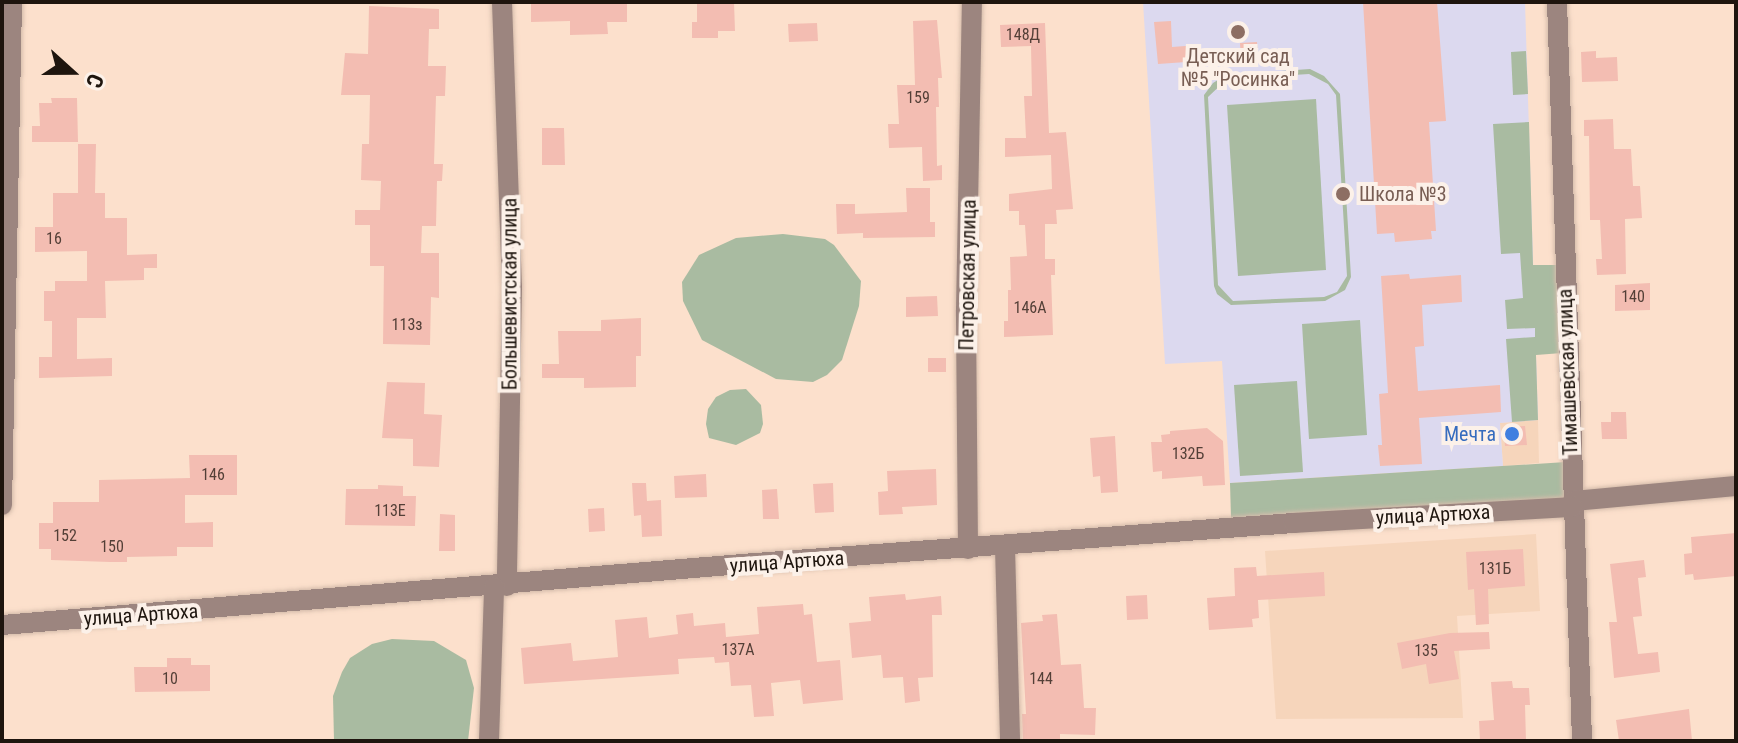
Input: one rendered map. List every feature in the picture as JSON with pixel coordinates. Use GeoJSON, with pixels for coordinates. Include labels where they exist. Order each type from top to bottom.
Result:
{"type":"FeatureCollection","features":[{"type":"Feature","properties":{"kind":"street"},"geometry":{"type":"LineString","coordinates":[[2,505],[12,2]]}},
{"type":"Feature","properties":{"kind":"street","name":"Большевистская улица"},"geometry":{"type":"LineString","coordinates":[[489,741],[500,587],[512,287],[502,2]]}},
{"type":"Feature","properties":{"kind":"street","name":"Петровская улица"},"geometry":{"type":"LineString","coordinates":[[968,549],[966,310],[972,2]]}},
{"type":"Feature","properties":{"kind":"street","name":"Тимашевская улица"},"geometry":{"type":"LineString","coordinates":[[1557,2],[1582,741]]}},
{"type":"Feature","properties":{"kind":"street","name":"улица Артюха"},"geometry":{"type":"LineString","coordinates":[[2,625],[1294,523],[1573,504],[1736,486]]}},
{"type":"Feature","properties":{"kind":"street"},"geometry":{"type":"LineString","coordinates":[[1005,547],[1010,741]]}},
{"type":"Feature","properties":{"kind":"shaded area","name":"Школа №3"},"geometry":{"type":"Polygon","coordinates":[[[1143,2],[1525,2],[1538,420],[1500,423],[1503,466],[1230,483],[1222,361],[1165,364],[1143,2]]]}},
{"type":"Feature","properties":{"kind":"shaded area"},"geometry":{"type":"Polygon","coordinates":[[[1538,420],[1539,463],[1503,466],[1500,423],[1538,420]]]}},
{"type":"Feature","properties":{"kind":"shaded area"},"geometry":{"type":"Polygon","coordinates":[[[1536,534],[1540,611],[1457,616],[1463,718],[1276,719],[1265,551],[1536,534]]]}},
{"type":"Feature","properties":{"kind":"green space"},"geometry":{"type":"Polygon","coordinates":[[[1526,51],[1528,94],[1513,95],[1511,52],[1526,51]]]}},
{"type":"Feature","properties":{"kind":"green space"},"geometry":{"type":"Polygon","coordinates":[[[1310,69],[1324,76],[1340,94],[1351,277],[1345,290],[1325,301],[1231,305],[1217,294],[1214,286],[1204,95],[1213,83],[1226,75],[1310,69]],[[1309,74],[1227,79],[1208,97],[1218,285],[1233,301],[1324,297],[1337,292],[1347,276],[1336,95],[1328,84],[1309,74]]]}},
{"type":"Feature","properties":{"kind":"green space"},"geometry":{"type":"Polygon","coordinates":[[[1316,99],[1326,270],[1238,276],[1227,105],[1316,99]]]}},
{"type":"Feature","properties":{"kind":"green space"},"geometry":{"type":"Polygon","coordinates":[[[1529,122],[1533,265],[1559,265],[1562,353],[1536,355],[1538,420],[1512,422],[1506,339],[1535,337],[1535,328],[1507,329],[1505,300],[1523,298],[1520,253],[1501,254],[1493,124],[1529,122]]]}},
{"type":"Feature","properties":{"kind":"green space"},"geometry":{"type":"Polygon","coordinates":[[[783,234],[825,239],[834,245],[861,281],[859,306],[842,360],[827,375],[813,382],[776,379],[702,340],[683,301],[682,282],[699,255],[736,238],[783,234]]]}},
{"type":"Feature","properties":{"kind":"green space"},"geometry":{"type":"Polygon","coordinates":[[[1360,320],[1367,435],[1309,439],[1302,324],[1360,320]]]}},
{"type":"Feature","properties":{"kind":"green space"},"geometry":{"type":"Polygon","coordinates":[[[1297,381],[1303,472],[1240,476],[1234,385],[1297,381]]]}},
{"type":"Feature","properties":{"kind":"green space"},"geometry":{"type":"Polygon","coordinates":[[[746,389],[761,405],[763,424],[760,433],[736,445],[709,438],[706,424],[708,409],[716,397],[730,390],[746,389]]]}},
{"type":"Feature","properties":{"kind":"green space"},"geometry":{"type":"Polygon","coordinates":[[[1566,462],[1566,498],[1231,518],[1230,483],[1566,462]]]}},
{"type":"Feature","properties":{"kind":"green space"},"geometry":{"type":"Polygon","coordinates":[[[392,639],[434,641],[466,660],[474,688],[468,741],[334,741],[333,696],[342,672],[350,658],[372,644],[392,639]]]}},
{"type":"Feature","properties":{"kind":"building"},"geometry":{"type":"Polygon","coordinates":[[[531,2],[627,2],[627,22],[607,22],[608,34],[570,35],[570,21],[531,22],[531,2]]]}},
{"type":"Feature","properties":{"kind":"building"},"geometry":{"type":"Polygon","coordinates":[[[697,2],[734,2],[735,31],[718,31],[718,38],[692,38],[692,22],[697,22],[697,2]]]}},
{"type":"Feature","properties":{"kind":"building"},"geometry":{"type":"Polygon","coordinates":[[[1363,2],[1437,2],[1446,121],[1429,122],[1436,231],[1431,231],[1432,239],[1395,242],[1394,233],[1377,234],[1363,2]]]}},
{"type":"Feature","properties":{"kind":"building"},"geometry":{"type":"Polygon","coordinates":[[[369,6],[439,9],[439,29],[429,29],[428,66],[446,66],[445,96],[436,96],[434,164],[443,164],[442,181],[437,181],[436,226],[422,226],[421,253],[439,253],[439,298],[431,297],[430,345],[383,344],[384,266],[370,266],[370,225],[355,225],[355,210],[380,210],[381,181],[361,180],[362,144],[369,144],[370,95],[341,95],[345,53],[368,54],[369,6]]]}},
{"type":"Feature","properties":{"kind":"building"},"geometry":{"type":"Polygon","coordinates":[[[937,20],[942,78],[938,78],[939,107],[936,107],[937,166],[942,165],[942,180],[923,181],[922,147],[889,148],[888,124],[899,124],[897,85],[915,85],[913,21],[937,20]]]}},
{"type":"Feature","properties":{"kind":"building"},"geometry":{"type":"Polygon","coordinates":[[[1171,21],[1172,47],[1199,45],[1200,61],[1158,64],[1154,22],[1171,21]]]}},
{"type":"Feature","properties":{"kind":"building"},"geometry":{"type":"Polygon","coordinates":[[[817,23],[818,41],[789,42],[788,24],[817,23]]]}},
{"type":"Feature","properties":{"kind":"building"},"geometry":{"type":"Polygon","coordinates":[[[1045,23],[1049,133],[1066,132],[1073,209],[1056,210],[1057,224],[1045,224],[1045,259],[1055,259],[1055,275],[1051,275],[1053,335],[1004,337],[1004,321],[1008,321],[1008,290],[1011,290],[1010,257],[1027,256],[1025,225],[1019,225],[1019,211],[1009,211],[1009,194],[1052,189],[1051,155],[1005,157],[1005,138],[1026,138],[1024,96],[1032,96],[1031,46],[1001,47],[1000,25],[1045,23]]]}},
{"type":"Feature","properties":{"kind":"building"},"geometry":{"type":"Polygon","coordinates":[[[1257,42],[1258,57],[1241,59],[1240,43],[1257,42]]]}},
{"type":"Feature","properties":{"kind":"building"},"geometry":{"type":"Polygon","coordinates":[[[1596,51],[1596,58],[1617,57],[1618,81],[1582,82],[1581,52],[1596,51]]]}},
{"type":"Feature","properties":{"kind":"building"},"geometry":{"type":"Polygon","coordinates":[[[51,98],[77,98],[78,142],[32,142],[32,126],[40,126],[39,103],[52,103],[51,98]]]}},
{"type":"Feature","properties":{"kind":"building"},"geometry":{"type":"Polygon","coordinates":[[[1613,119],[1614,149],[1631,149],[1633,186],[1640,186],[1642,218],[1625,219],[1626,274],[1597,275],[1596,259],[1602,259],[1600,220],[1590,220],[1589,136],[1584,136],[1584,120],[1613,119]]]}},
{"type":"Feature","properties":{"kind":"building"},"geometry":{"type":"Polygon","coordinates":[[[542,128],[564,128],[565,165],[542,165],[542,128]]]}},
{"type":"Feature","properties":{"kind":"building"},"geometry":{"type":"Polygon","coordinates":[[[78,144],[96,144],[95,193],[105,193],[105,218],[127,218],[127,255],[157,254],[157,268],[144,268],[144,280],[105,281],[106,318],[77,318],[77,359],[112,358],[112,376],[39,378],[39,357],[52,357],[52,321],[44,321],[44,291],[55,291],[55,281],[87,281],[87,251],[35,252],[35,227],[53,227],[53,193],[78,193],[78,144]]]}},
{"type":"Feature","properties":{"kind":"building"},"geometry":{"type":"Polygon","coordinates":[[[906,188],[930,188],[930,222],[935,222],[935,237],[863,238],[863,233],[837,234],[836,204],[855,204],[855,214],[907,212],[906,188]]]}},
{"type":"Feature","properties":{"kind":"building"},"geometry":{"type":"Polygon","coordinates":[[[1409,274],[1410,279],[1461,275],[1462,302],[1422,305],[1424,346],[1415,347],[1418,391],[1500,385],[1501,412],[1419,418],[1422,464],[1380,466],[1379,394],[1388,393],[1381,276],[1409,274]]]}},
{"type":"Feature","properties":{"kind":"building"},"geometry":{"type":"Polygon","coordinates":[[[1650,283],[1650,310],[1615,311],[1615,285],[1650,283]]]}},
{"type":"Feature","properties":{"kind":"building"},"geometry":{"type":"Polygon","coordinates":[[[937,296],[938,316],[906,317],[906,297],[937,296]]]}},
{"type":"Feature","properties":{"kind":"building"},"geometry":{"type":"Polygon","coordinates":[[[641,318],[641,356],[636,356],[636,387],[584,388],[584,378],[542,378],[542,364],[559,364],[558,331],[601,331],[601,320],[641,318]]]}},
{"type":"Feature","properties":{"kind":"building"},"geometry":{"type":"Polygon","coordinates":[[[928,358],[946,358],[946,372],[928,372],[928,358]]]}},
{"type":"Feature","properties":{"kind":"building"},"geometry":{"type":"Polygon","coordinates":[[[387,382],[425,383],[424,414],[442,415],[439,467],[413,466],[413,439],[382,438],[387,382]]]}},
{"type":"Feature","properties":{"kind":"building"},"geometry":{"type":"Polygon","coordinates":[[[1611,412],[1626,412],[1627,439],[1602,439],[1601,422],[1611,422],[1611,412]]]}},
{"type":"Feature","properties":{"kind":"building"},"geometry":{"type":"Polygon","coordinates":[[[1525,426],[1527,445],[1505,446],[1504,427],[1525,426]]]}},
{"type":"Feature","properties":{"kind":"building"},"geometry":{"type":"Polygon","coordinates":[[[1207,428],[1223,441],[1225,485],[1203,486],[1202,476],[1162,479],[1162,471],[1153,472],[1151,442],[1162,442],[1161,435],[1170,434],[1170,431],[1207,428]]]}},
{"type":"Feature","properties":{"kind":"building"},"geometry":{"type":"Polygon","coordinates":[[[1115,436],[1118,492],[1101,493],[1100,476],[1093,477],[1090,438],[1115,436]]]}},
{"type":"Feature","properties":{"kind":"building"},"geometry":{"type":"Polygon","coordinates":[[[189,455],[237,455],[237,495],[185,495],[185,523],[213,522],[213,547],[177,547],[177,556],[127,557],[127,562],[51,560],[51,549],[39,549],[39,523],[53,523],[53,502],[99,502],[99,480],[190,478],[189,455]]]}},
{"type":"Feature","properties":{"kind":"building"},"geometry":{"type":"Polygon","coordinates":[[[936,469],[937,505],[902,507],[903,514],[879,515],[878,492],[888,491],[887,471],[936,469]]]}},
{"type":"Feature","properties":{"kind":"building"},"geometry":{"type":"Polygon","coordinates":[[[706,474],[707,497],[675,498],[674,476],[706,474]]]}},
{"type":"Feature","properties":{"kind":"building"},"geometry":{"type":"Polygon","coordinates":[[[632,483],[646,483],[647,501],[661,500],[662,536],[642,537],[641,515],[634,516],[632,483]]]}},
{"type":"Feature","properties":{"kind":"building"},"geometry":{"type":"Polygon","coordinates":[[[833,483],[834,512],[815,513],[813,484],[833,483]]]}},
{"type":"Feature","properties":{"kind":"building"},"geometry":{"type":"Polygon","coordinates":[[[378,485],[403,486],[403,496],[416,496],[415,526],[345,525],[346,489],[378,489],[378,485]]]}},
{"type":"Feature","properties":{"kind":"building"},"geometry":{"type":"Polygon","coordinates":[[[777,489],[779,519],[763,519],[762,490],[777,489]]]}},
{"type":"Feature","properties":{"kind":"building"},"geometry":{"type":"Polygon","coordinates":[[[604,508],[605,531],[589,532],[588,509],[604,508]]]}},
{"type":"Feature","properties":{"kind":"building"},"geometry":{"type":"Polygon","coordinates":[[[440,514],[455,515],[455,551],[439,551],[440,514]]]}},
{"type":"Feature","properties":{"kind":"building"},"geometry":{"type":"Polygon","coordinates":[[[1736,533],[1736,576],[1694,580],[1693,574],[1685,575],[1684,554],[1692,553],[1691,537],[1736,533]]]}},
{"type":"Feature","properties":{"kind":"building"},"geometry":{"type":"Polygon","coordinates":[[[1523,549],[1525,586],[1488,589],[1489,624],[1476,625],[1474,589],[1468,590],[1466,552],[1523,549]]]}},
{"type":"Feature","properties":{"kind":"building"},"geometry":{"type":"Polygon","coordinates":[[[1644,560],[1646,577],[1638,578],[1642,616],[1633,617],[1638,654],[1658,652],[1660,672],[1614,678],[1609,622],[1617,622],[1610,564],[1644,560]]]}},
{"type":"Feature","properties":{"kind":"building"},"geometry":{"type":"Polygon","coordinates":[[[1256,567],[1257,576],[1324,572],[1325,596],[1258,600],[1259,618],[1252,619],[1253,627],[1209,630],[1207,598],[1235,596],[1234,568],[1256,567]]]}},
{"type":"Feature","properties":{"kind":"building"},"geometry":{"type":"Polygon","coordinates":[[[905,594],[906,600],[941,596],[942,615],[932,615],[933,677],[918,678],[920,701],[905,703],[903,677],[883,678],[881,655],[852,658],[849,623],[871,621],[869,597],[905,594]]]}},
{"type":"Feature","properties":{"kind":"building"},"geometry":{"type":"Polygon","coordinates":[[[1147,595],[1148,619],[1127,620],[1126,596],[1147,595]]]}},
{"type":"Feature","properties":{"kind":"building"},"geometry":{"type":"Polygon","coordinates":[[[803,604],[804,615],[812,614],[817,662],[840,660],[843,700],[803,704],[800,680],[771,683],[774,716],[754,717],[751,685],[731,686],[729,662],[715,663],[714,657],[678,659],[679,674],[524,684],[521,648],[571,643],[573,661],[618,657],[615,620],[647,617],[649,638],[678,634],[676,615],[693,613],[694,626],[725,623],[726,637],[759,634],[757,607],[803,604]]]}},
{"type":"Feature","properties":{"kind":"building"},"geometry":{"type":"Polygon","coordinates":[[[1057,614],[1061,665],[1081,664],[1084,708],[1096,708],[1095,735],[1060,734],[1060,741],[1023,741],[1022,714],[1026,714],[1021,623],[1043,621],[1042,615],[1057,614]]]}},
{"type":"Feature","properties":{"kind":"building"},"geometry":{"type":"Polygon","coordinates":[[[1489,632],[1490,649],[1454,651],[1459,679],[1429,684],[1426,664],[1402,669],[1397,643],[1450,633],[1489,632]]]}},
{"type":"Feature","properties":{"kind":"building"},"geometry":{"type":"Polygon","coordinates":[[[167,658],[191,658],[191,665],[210,665],[210,691],[135,692],[134,667],[167,667],[167,658]]]}},
{"type":"Feature","properties":{"kind":"building"},"geometry":{"type":"Polygon","coordinates":[[[1512,681],[1513,688],[1529,688],[1530,705],[1525,705],[1526,741],[1480,741],[1479,721],[1494,720],[1491,682],[1512,681]]]}},
{"type":"Feature","properties":{"kind":"building"},"geometry":{"type":"Polygon","coordinates":[[[1689,709],[1692,741],[1619,741],[1616,720],[1689,709]]]}},
{"type":"Feature","properties":{"kind":"place","name":"Детский сад №5 \"Росинка\""},"geometry":{"type":"Point","coordinates":[1238,32]}},
{"type":"Feature","properties":{"kind":"place","name":"Школа №3"},"geometry":{"type":"Point","coordinates":[1343,194]}},
{"type":"Feature","properties":{"kind":"place","name":"Мечта"},"geometry":{"type":"Point","coordinates":[1512,434]}}]}
